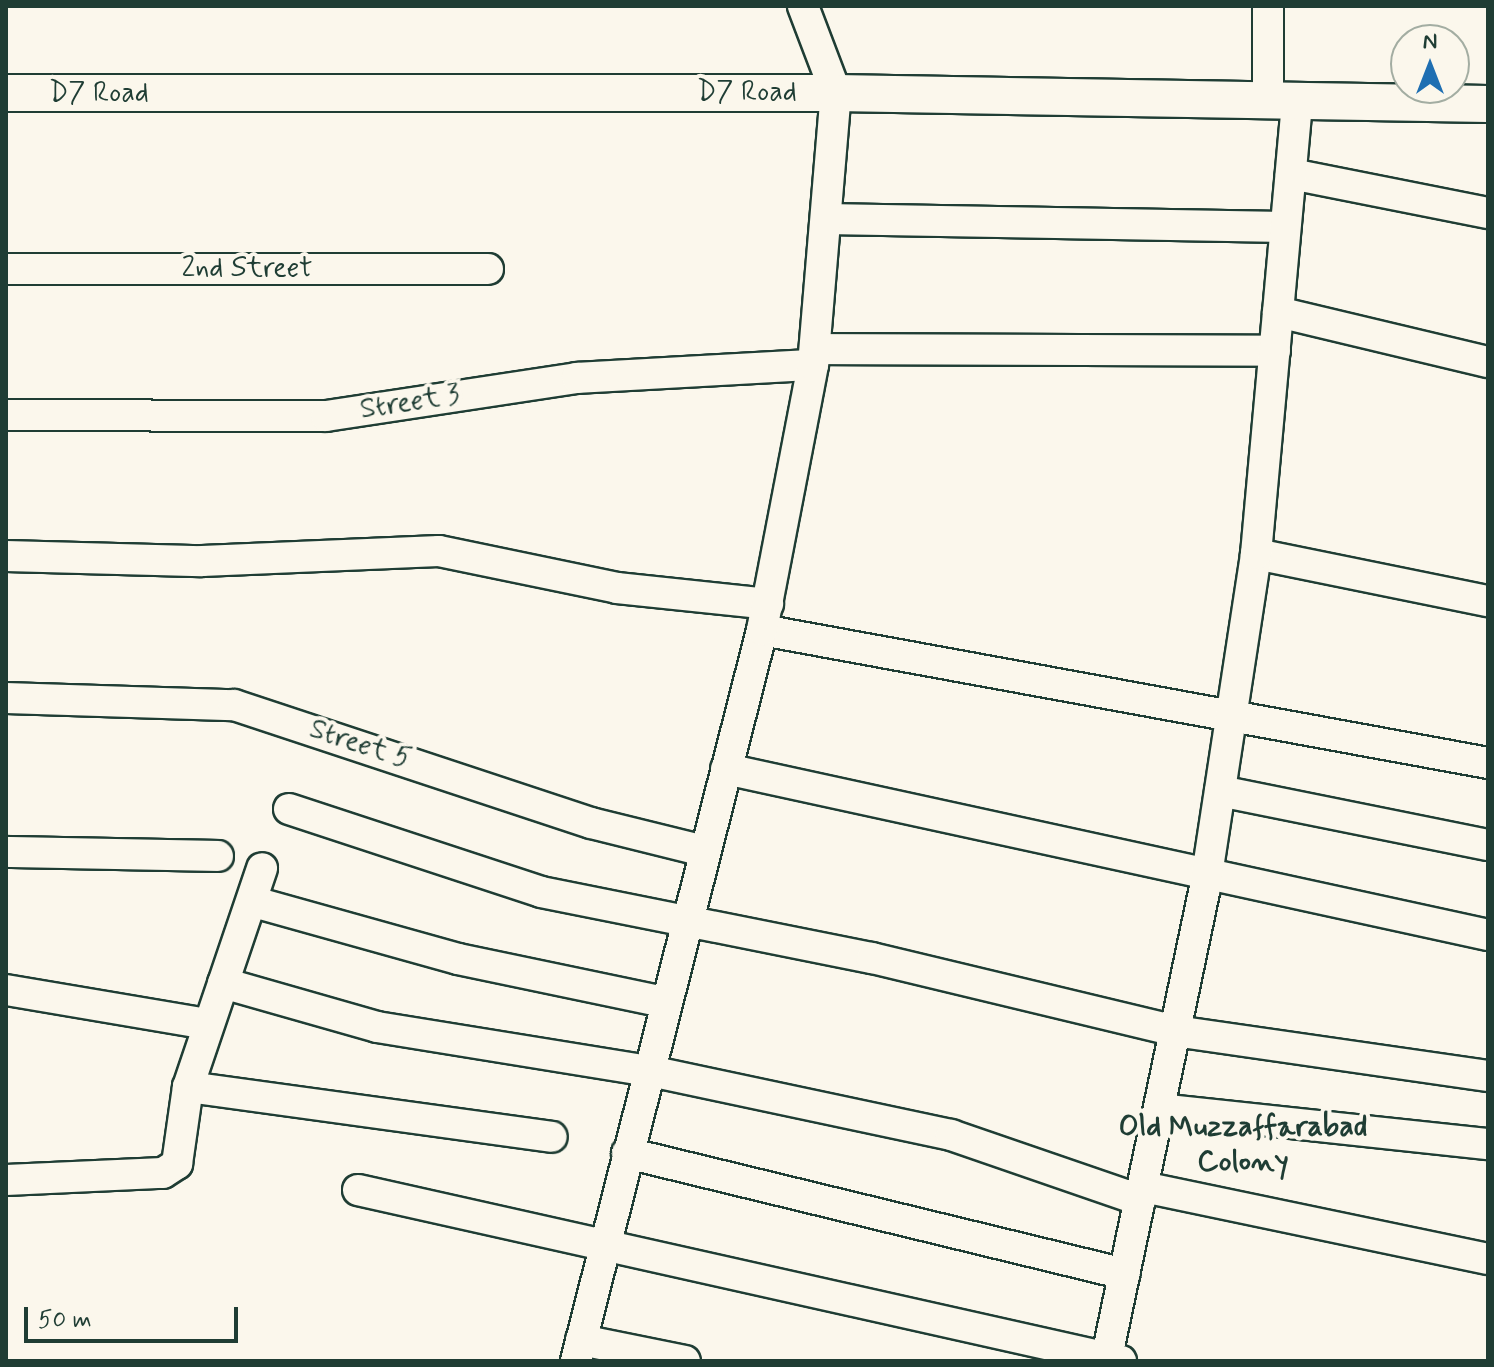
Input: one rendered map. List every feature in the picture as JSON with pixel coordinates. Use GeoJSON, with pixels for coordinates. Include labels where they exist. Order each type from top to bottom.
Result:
{"type":"FeatureCollection","features":[{"type":"Feature","properties":{"kind":"street"},"geometry":{"type":"LineString","coordinates":[[685,1361],[579,1351],[650,1071],[663,1002],[765,617],[814,357],[836,93],[803,6]]}},
{"type":"Feature","properties":{"kind":"street"},"geometry":{"type":"LineString","coordinates":[[358,1190],[1111,1360],[1125,1274],[1208,870],[1256,554],[1291,174],[1268,6]]}},
{"type":"Feature","properties":{"kind":"street","name":"D7 Road"},"geometry":{"type":"LineString","coordinates":[[6,93],[836,93],[1488,104]]}},
{"type":"Feature","properties":{"kind":"street"},"geometry":{"type":"LineString","coordinates":[[1291,174],[1488,213]]}},
{"type":"Feature","properties":{"kind":"street"},"geometry":{"type":"LineString","coordinates":[[826,219],[1285,227]]}},
{"type":"Feature","properties":{"kind":"street","name":"2nd Street"},"geometry":{"type":"LineString","coordinates":[[6,269],[488,269]]}},
{"type":"Feature","properties":{"kind":"street"},"geometry":{"type":"LineString","coordinates":[[1278,312],[1488,362]]}},
{"type":"Feature","properties":{"kind":"street","name":"Street 3"},"geometry":{"type":"LineString","coordinates":[[6,415],[326,416],[577,378],[814,357],[1275,351]]}},
{"type":"Feature","properties":{"kind":"street"},"geometry":{"type":"LineString","coordinates":[[6,556],[202,561],[439,551],[1488,763]]}},
{"type":"Feature","properties":{"kind":"street"},"geometry":{"type":"LineString","coordinates":[[1256,554],[1488,601]]}},
{"type":"Feature","properties":{"kind":"street","name":"Street 5"},"geometry":{"type":"LineString","coordinates":[[6,698],[234,705],[591,823],[704,851]]}},
{"type":"Feature","properties":{"kind":"street"},"geometry":{"type":"LineString","coordinates":[[726,769],[1208,870],[1488,935]]}},
{"type":"Feature","properties":{"kind":"street"},"geometry":{"type":"LineString","coordinates":[[1220,791],[1488,845]]}},
{"type":"Feature","properties":{"kind":"street"},"geometry":{"type":"LineString","coordinates":[[289,809],[541,892],[872,958],[1175,1031],[1488,1076]]}},
{"type":"Feature","properties":{"kind":"street"},"geometry":{"type":"LineString","coordinates":[[6,852],[218,856]]}},
{"type":"Feature","properties":{"kind":"street"},"geometry":{"type":"LineString","coordinates":[[6,1180],[173,1169],[188,1087],[207,1024],[254,902],[262,868]]}},
{"type":"Feature","properties":{"kind":"street"},"geometry":{"type":"LineString","coordinates":[[254,902],[458,959],[663,1002]]}},
{"type":"Feature","properties":{"kind":"street"},"geometry":{"type":"LineString","coordinates":[[223,983],[377,1027],[650,1071],[951,1135],[1142,1194],[1488,1259]]}},
{"type":"Feature","properties":{"kind":"street"},"geometry":{"type":"LineString","coordinates":[[6,990],[207,1024]]}},
{"type":"Feature","properties":{"kind":"street"},"geometry":{"type":"LineString","coordinates":[[188,1087],[552,1137]]}},
{"type":"Feature","properties":{"kind":"street"},"geometry":{"type":"LineString","coordinates":[[1159,1109],[1488,1144]]}},
{"type":"Feature","properties":{"kind":"street"},"geometry":{"type":"LineString","coordinates":[[627,1153],[1125,1274]]}},
{"type":"Feature","properties":{"kind":"district","name":"Old Muzzaffarabad Colony"},"geometry":{"type":"Point","coordinates":[1243,1144]}}]}
